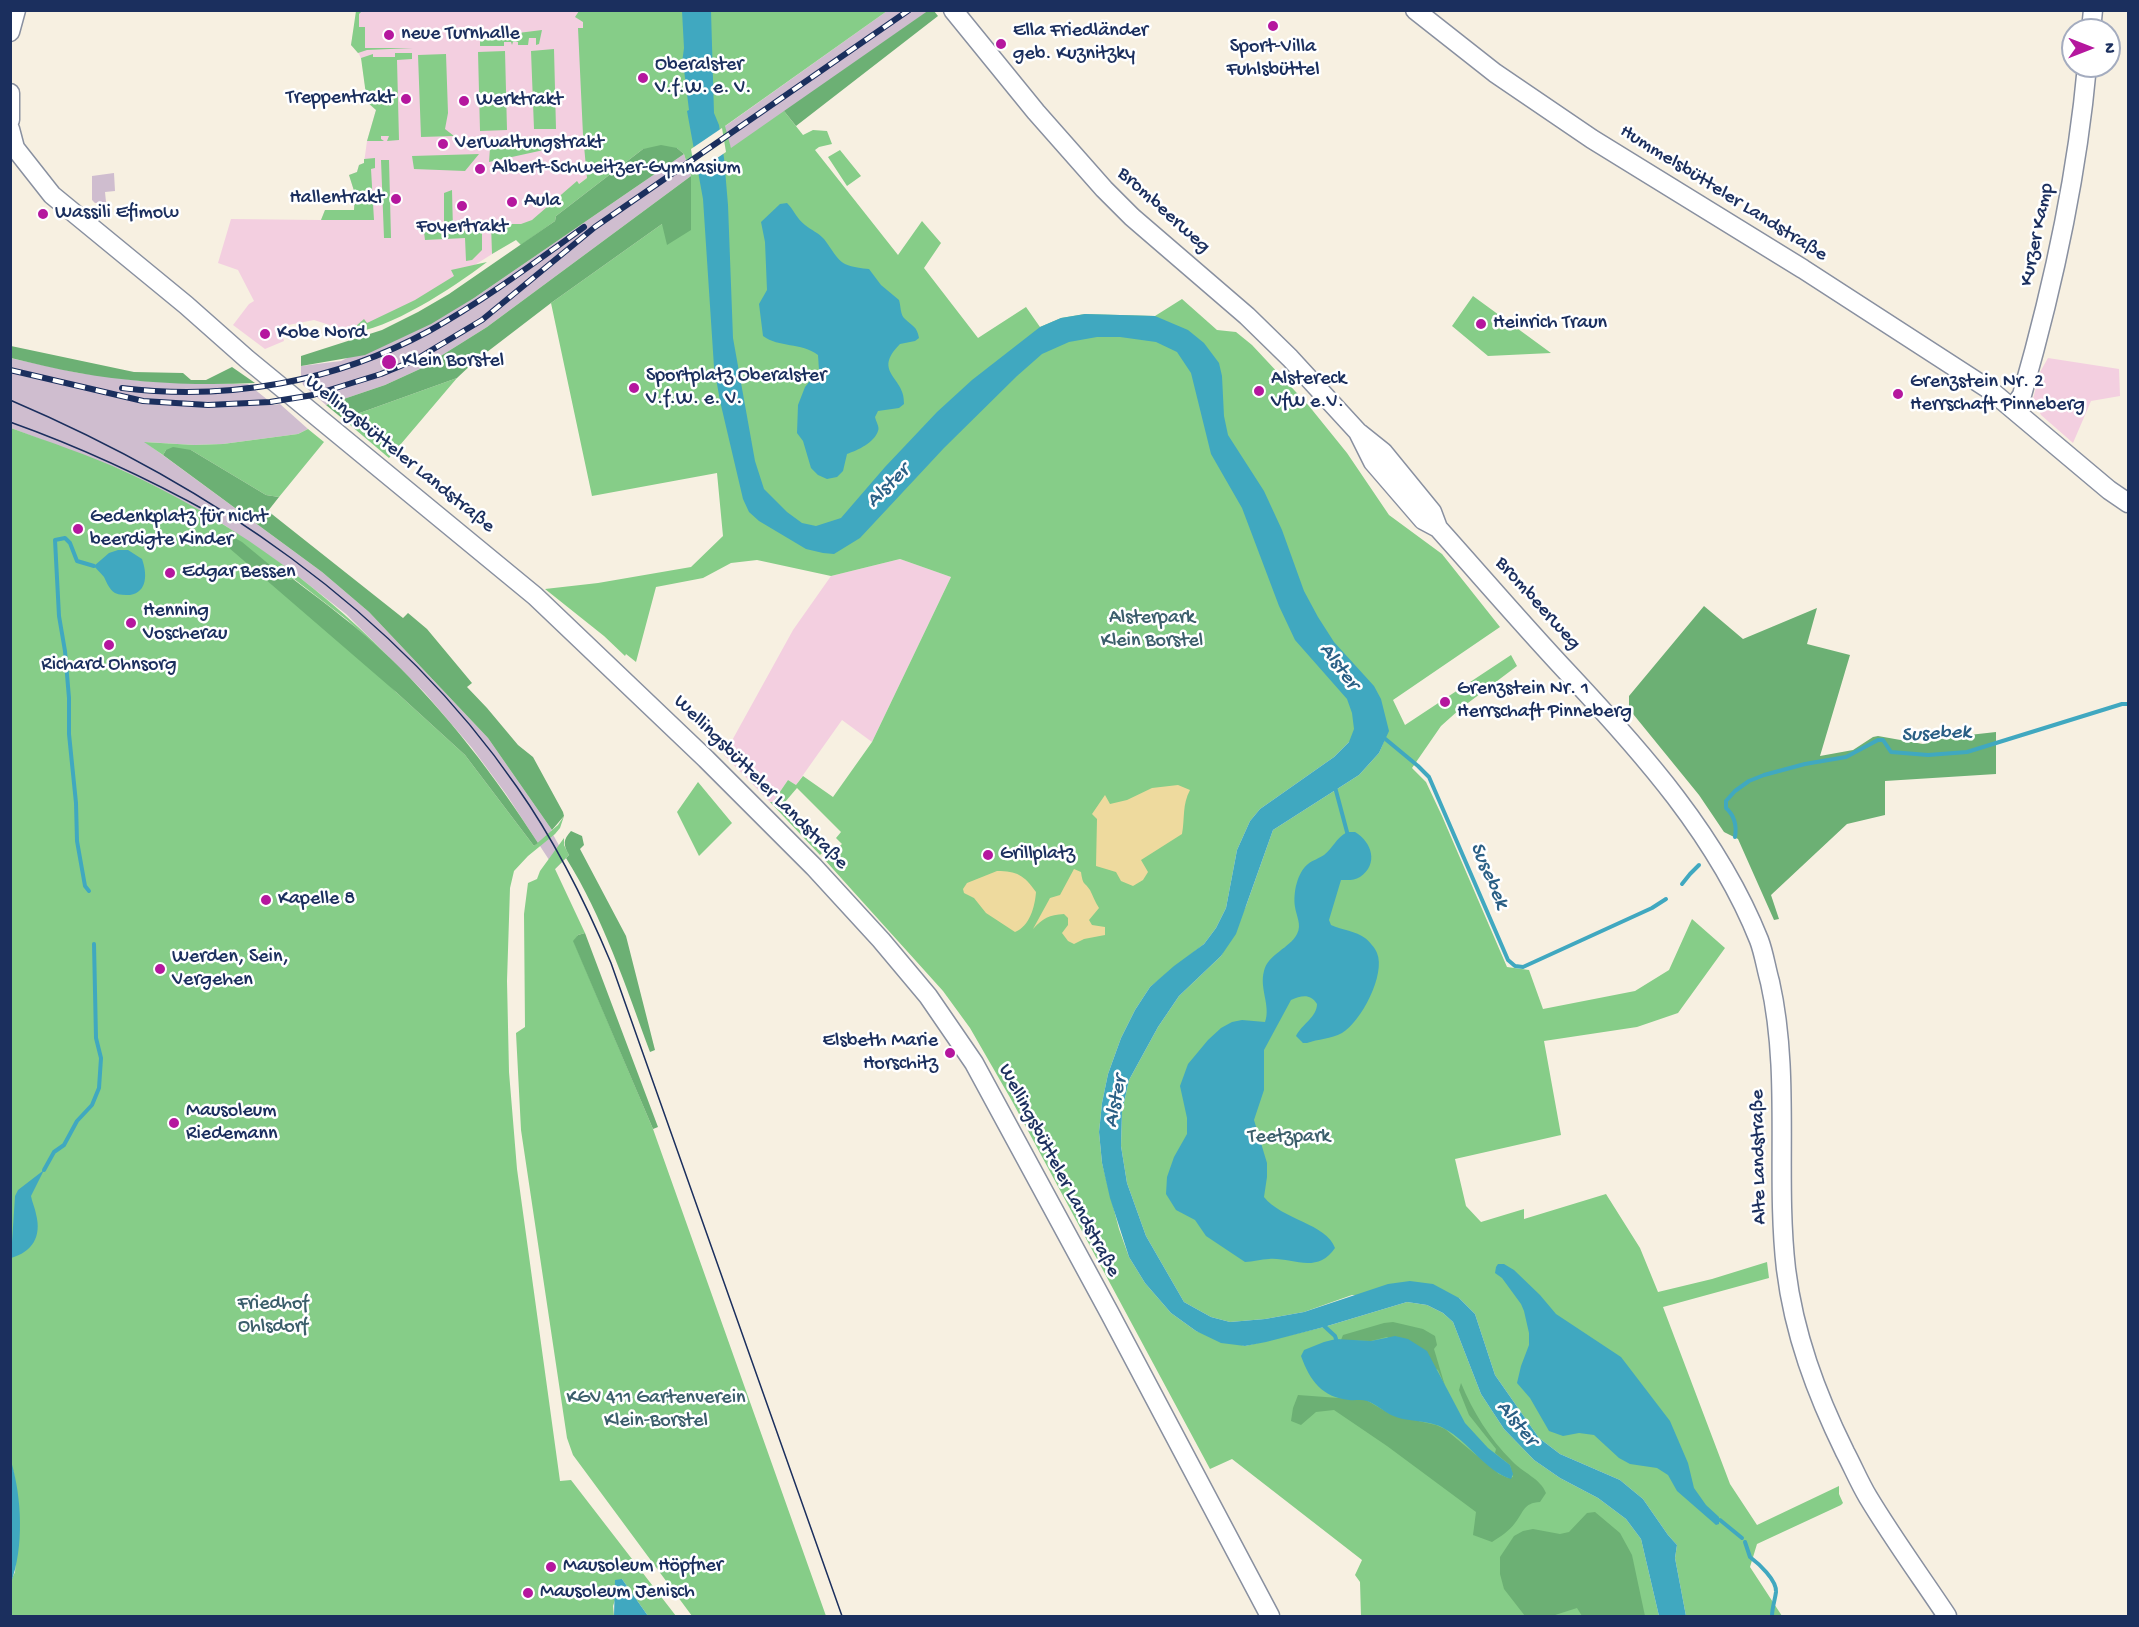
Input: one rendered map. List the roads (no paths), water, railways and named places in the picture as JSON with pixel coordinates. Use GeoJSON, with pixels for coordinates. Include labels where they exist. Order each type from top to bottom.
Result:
{"type":"FeatureCollection","features":[{"type":"Feature","properties":{"kind":"main road"},"geometry":{"type":"LineString","coordinates":[[10,32],[16,10]]}},
{"type":"Feature","properties":{"kind":"main road","name":"Brombeerweg"},"geometry":{"type":"LineString","coordinates":[[953,10],[987,54],[1104,189],[1132,217],[1247,316],[1290,358],[1358,432],[1383,452],[1432,512],[1438,528],[1603,709]]}},
{"type":"Feature","properties":{"kind":"main road","name":"Hummelsbütteler Landstraße"},"geometry":{"type":"LineString","coordinates":[[1415,10],[1496,73],[1592,139],[1812,275],[1966,374],[2013,408],[2128,503]]}},
{"type":"Feature","properties":{"kind":"main road","name":"Kurzer Kamp"},"geometry":{"type":"LineString","coordinates":[[2013,408],[2022,395],[2060,248],[2074,170],[2086,78]]}},
{"type":"Feature","properties":{"kind":"main road"},"geometry":{"type":"LineString","coordinates":[[10,93],[10,120]]}},
{"type":"Feature","properties":{"kind":"main road","name":"Wellingsbütteler Landstraße"},"geometry":{"type":"LineString","coordinates":[[10,129],[13,147],[52,195],[186,305],[255,366],[535,596],[706,759],[814,867],[881,940],[928,996],[974,1063],[1270,1617]]}},
{"type":"Feature","properties":{"kind":"main road","name":"Alte Landstraße"},"geometry":{"type":"LineString","coordinates":[[1603,709],[1667,787],[1708,842],[1725,868],[1759,940],[1774,1003],[1780,1042],[1784,1244],[1793,1310],[1803,1352],[1828,1418],[1862,1486],[1947,1617]]}},
{"type":"Feature","properties":{"kind":"water","name":"Alster"},"geometry":{"type":"Polygon","coordinates":[[[682,11],[711,11],[714,113],[719,125],[728,205],[733,338],[755,461],[764,489],[787,512],[802,523],[816,526],[841,518],[937,412],[972,380],[1040,327],[1061,318],[1085,314],[1155,316],[1188,330],[1204,343],[1219,363],[1228,435],[1264,491],[1282,530],[1304,591],[1318,617],[1334,642],[1374,686],[1381,699],[1389,731],[1379,753],[1359,775],[1273,830],[1236,934],[1221,956],[1179,996],[1158,1027],[1129,1080],[1122,1112],[1121,1146],[1127,1183],[1146,1236],[1184,1302],[1211,1317],[1230,1322],[1304,1312],[1388,1284],[1410,1281],[1433,1284],[1459,1298],[1475,1314],[1495,1375],[1539,1438],[1560,1454],[1620,1480],[1643,1499],[1677,1545],[1675,1558],[1686,1616],[1659,1616],[1641,1539],[1626,1519],[1598,1498],[1560,1478],[1534,1460],[1504,1429],[1481,1394],[1453,1322],[1443,1313],[1427,1305],[1407,1302],[1324,1327],[1245,1346],[1221,1343],[1196,1331],[1171,1313],[1145,1283],[1129,1257],[1110,1198],[1102,1163],[1099,1132],[1108,1074],[1121,1038],[1150,987],[1204,944],[1216,928],[1226,908],[1237,850],[1250,821],[1260,809],[1334,757],[1349,742],[1354,729],[1347,699],[1295,640],[1279,606],[1242,508],[1211,454],[1191,373],[1177,352],[1156,342],[1120,337],[1097,337],[1069,342],[1042,354],[944,448],[860,538],[834,554],[806,549],[759,521],[749,512],[743,499],[714,367],[703,199],[687,111],[689,110],[684,70],[681,70],[684,48],[682,11]]]}},
{"type":"Feature","properties":{"kind":"water"},"geometry":{"type":"Polygon","coordinates":[[[787,203],[802,223],[824,239],[841,262],[869,269],[881,285],[899,300],[902,315],[916,329],[919,338],[900,344],[889,362],[889,369],[900,387],[904,404],[899,408],[878,411],[875,417],[879,428],[873,439],[847,454],[843,471],[837,477],[827,479],[818,475],[811,468],[803,441],[797,433],[798,405],[805,387],[819,370],[818,355],[804,348],[769,340],[763,336],[759,304],[767,290],[765,242],[761,222],[780,204],[787,203]]]}},
{"type":"Feature","properties":{"kind":"water"},"geometry":{"type":"Polygon","coordinates":[[[128,550],[142,559],[145,581],[136,593],[120,595],[115,593],[94,566],[109,553],[128,550]]]}},
{"type":"Feature","properties":{"kind":"water"},"geometry":{"type":"Polygon","coordinates":[[[1347,832],[1355,832],[1366,841],[1371,853],[1370,866],[1360,877],[1353,880],[1341,880],[1329,920],[1331,925],[1361,936],[1374,947],[1379,962],[1375,985],[1357,1019],[1342,1033],[1307,1043],[1303,1043],[1296,1036],[1315,1013],[1317,1004],[1308,997],[1291,1000],[1264,1050],[1264,1090],[1254,1120],[1267,1163],[1264,1197],[1281,1211],[1323,1233],[1335,1248],[1328,1256],[1312,1263],[1277,1259],[1245,1262],[1206,1236],[1195,1220],[1176,1210],[1166,1194],[1167,1177],[1174,1157],[1187,1134],[1187,1118],[1180,1086],[1188,1064],[1221,1028],[1242,1020],[1265,1022],[1267,1010],[1263,984],[1264,971],[1270,960],[1297,934],[1299,924],[1295,890],[1299,878],[1308,864],[1324,855],[1347,832]]]}},
{"type":"Feature","properties":{"kind":"water"},"geometry":{"type":"Polygon","coordinates":[[[44,1170],[31,1196],[38,1222],[34,1242],[25,1252],[11,1258],[15,1196],[18,1190],[44,1170]]]}},
{"type":"Feature","properties":{"kind":"water"},"geometry":{"type":"Polygon","coordinates":[[[1498,1264],[1504,1264],[1514,1270],[1556,1314],[1621,1357],[1670,1421],[1688,1463],[1694,1488],[1706,1505],[1719,1517],[1719,1524],[1716,1525],[1677,1491],[1668,1475],[1657,1468],[1630,1464],[1619,1458],[1594,1435],[1579,1433],[1563,1436],[1549,1431],[1530,1398],[1517,1383],[1529,1345],[1529,1333],[1521,1304],[1502,1278],[1495,1273],[1498,1264]]]}},
{"type":"Feature","properties":{"kind":"water"},"geometry":{"type":"Polygon","coordinates":[[[1395,1336],[1408,1339],[1427,1351],[1465,1423],[1488,1448],[1510,1465],[1513,1474],[1511,1479],[1493,1470],[1453,1434],[1439,1426],[1404,1419],[1391,1415],[1367,1401],[1340,1398],[1324,1391],[1308,1373],[1301,1356],[1304,1350],[1336,1339],[1371,1341],[1395,1336]]]}},
{"type":"Feature","properties":{"kind":"water"},"geometry":{"type":"Polygon","coordinates":[[[11,1461],[19,1506],[20,1538],[11,1583],[11,1461]]]}},
{"type":"Feature","properties":{"kind":"water"},"geometry":{"type":"Polygon","coordinates":[[[622,1579],[648,1616],[614,1616],[615,1580],[622,1579]]]}},
{"type":"Feature","properties":{"kind":"waterway"},"geometry":{"type":"LineString","coordinates":[[89,891],[85,886],[77,841],[76,803],[69,734],[69,698],[59,616],[55,540],[65,538],[70,543],[77,561],[94,566]]}},
{"type":"Feature","properties":{"kind":"waterway","name":"Susebek"},"geometry":{"type":"LineString","coordinates":[[1735,837],[1735,821],[1726,808],[1726,801],[1749,781],[1764,775],[1805,764],[1846,757],[1878,740],[1883,740],[1891,752],[1928,755],[1967,752],[2128,704]]}},
{"type":"Feature","properties":{"kind":"waterway","name":"Susebek"},"geometry":{"type":"LineString","coordinates":[[1383,737],[1429,777],[1508,960],[1515,966],[1523,967],[1652,908],[1666,899]]}},
{"type":"Feature","properties":{"kind":"waterway"},"geometry":{"type":"LineString","coordinates":[[1335,787],[1347,832]]}},
{"type":"Feature","properties":{"kind":"waterway","name":"Susebek"},"geometry":{"type":"LineString","coordinates":[[1682,884],[1699,865]]}},
{"type":"Feature","properties":{"kind":"waterway"},"geometry":{"type":"LineString","coordinates":[[44,1170],[54,1152],[64,1145],[77,1121],[92,1105],[99,1088],[101,1058],[96,1038],[94,944]]}},
{"type":"Feature","properties":{"kind":"waterway"},"geometry":{"type":"LineString","coordinates":[[1323,1325],[1336,1339]]}},
{"type":"Feature","properties":{"kind":"waterway"},"geometry":{"type":"LineString","coordinates":[[1720,1520],[1742,1538]]}},
{"type":"Feature","properties":{"kind":"waterway"},"geometry":{"type":"LineString","coordinates":[[1745,1542],[1750,1557],[1766,1572],[1775,1587],[1772,1616]]}},
{"type":"Feature","properties":{"kind":"tram line"},"geometry":{"type":"LineString","coordinates":[[10,400],[83,433],[155,471],[225,512],[291,558],[354,608],[414,663],[468,723],[517,787],[569,872],[611,963],[842,1616]]}},
{"type":"Feature","properties":{"kind":"tram line"},"geometry":{"type":"LineString","coordinates":[[10,422],[113,464],[212,514]]}},
{"type":"Feature","properties":{"kind":"railway"},"geometry":{"type":"LineString","coordinates":[[10,370],[143,401],[208,405],[270,402],[313,395],[381,374],[415,360],[482,320],[595,227],[909,10]]}},
{"type":"Feature","properties":{"kind":"railway"},"geometry":{"type":"LineString","coordinates":[[122,388],[201,392],[241,389],[280,384],[356,363],[393,349],[429,331],[508,281],[584,227]]}},
{"type":"Feature","properties":{"kind":"place","name":"Sport-Villa Fuhlsbüttel"},"geometry":{"type":"Point","coordinates":[1273,26]}},
{"type":"Feature","properties":{"kind":"place","name":"neue Turnhalle"},"geometry":{"type":"Point","coordinates":[389,35]}},
{"type":"Feature","properties":{"kind":"place","name":"Ella Friedländer geb. Kuznitzky"},"geometry":{"type":"Point","coordinates":[1001,44]}},
{"type":"Feature","properties":{"kind":"place","name":"Oberalster V.f.W. e. V."},"geometry":{"type":"Point","coordinates":[643,78]}},
{"type":"Feature","properties":{"kind":"place","name":"Treppentrakt"},"geometry":{"type":"Point","coordinates":[406,99]}},
{"type":"Feature","properties":{"kind":"place","name":"Werktrakt"},"geometry":{"type":"Point","coordinates":[464,101]}},
{"type":"Feature","properties":{"kind":"place","name":"Verwaltungstrakt"},"geometry":{"type":"Point","coordinates":[443,144]}},
{"type":"Feature","properties":{"kind":"place","name":"Albert-Schweitzer-Gymnasium"},"geometry":{"type":"Point","coordinates":[480,169]}},
{"type":"Feature","properties":{"kind":"place","name":"Hallentrakt"},"geometry":{"type":"Point","coordinates":[396,199]}},
{"type":"Feature","properties":{"kind":"place","name":"Aula"},"geometry":{"type":"Point","coordinates":[512,202]}},
{"type":"Feature","properties":{"kind":"place","name":"Foyertrakt"},"geometry":{"type":"Point","coordinates":[462,206]}},
{"type":"Feature","properties":{"kind":"place","name":"Wassili Efimow"},"geometry":{"type":"Point","coordinates":[43,214]}},
{"type":"Feature","properties":{"kind":"place","name":"Heinrich Traun"},"geometry":{"type":"Point","coordinates":[1481,324]}},
{"type":"Feature","properties":{"kind":"place","name":"Kobe Nord"},"geometry":{"type":"Point","coordinates":[265,334]}},
{"type":"Feature","properties":{"kind":"place","name":"Klein Borstel"},"geometry":{"type":"Point","coordinates":[389,362]}},
{"type":"Feature","properties":{"kind":"place","name":"Sportplatz Oberalster V.f.W. e. V."},"geometry":{"type":"Point","coordinates":[634,388]}},
{"type":"Feature","properties":{"kind":"place","name":"Alstereck VfW e.V."},"geometry":{"type":"Point","coordinates":[1259,391]}},
{"type":"Feature","properties":{"kind":"place","name":"Grenzstein Nr. 2 Herrschaft Pinneberg"},"geometry":{"type":"Point","coordinates":[1898,394]}},
{"type":"Feature","properties":{"kind":"place","name":"Gedenkplatz für nicht beerdigte Kinder"},"geometry":{"type":"Point","coordinates":[78,529]}},
{"type":"Feature","properties":{"kind":"place","name":"Edgar Bessen"},"geometry":{"type":"Point","coordinates":[170,573]}},
{"type":"Feature","properties":{"kind":"place","name":"Henning Voscherau"},"geometry":{"type":"Point","coordinates":[131,623]}},
{"type":"Feature","properties":{"kind":"place","name":"Richard Ohnsorg"},"geometry":{"type":"Point","coordinates":[109,645]}},
{"type":"Feature","properties":{"kind":"place","name":"Grenzstein Nr. 1 Herrschaft Pinneberg"},"geometry":{"type":"Point","coordinates":[1445,702]}},
{"type":"Feature","properties":{"kind":"place","name":"Grillplatz"},"geometry":{"type":"Point","coordinates":[988,855]}},
{"type":"Feature","properties":{"kind":"place","name":"Kapelle 8"},"geometry":{"type":"Point","coordinates":[266,900]}},
{"type":"Feature","properties":{"kind":"place","name":"Werden, Sein, Vergehen"},"geometry":{"type":"Point","coordinates":[160,969]}},
{"type":"Feature","properties":{"kind":"place","name":"Elsbeth Marie Horschitz"},"geometry":{"type":"Point","coordinates":[950,1053]}},
{"type":"Feature","properties":{"kind":"place","name":"Mausoleum Riedemann"},"geometry":{"type":"Point","coordinates":[174,1123]}},
{"type":"Feature","properties":{"kind":"place","name":"Mausoleum Höpfner"},"geometry":{"type":"Point","coordinates":[551,1567]}},
{"type":"Feature","properties":{"kind":"place","name":"Mausoleum Jenisch"},"geometry":{"type":"Point","coordinates":[528,1593]}},
{"type":"Feature","properties":{"kind":"park label","name":"Alsterpark Klein Borstel"},"geometry":{"type":"Point","coordinates":[1152,630]}},
{"type":"Feature","properties":{"kind":"park label","name":"Teetzpark"},"geometry":{"type":"Point","coordinates":[1289,1138]}},
{"type":"Feature","properties":{"kind":"park label","name":"Friedhof Ohlsdorf"},"geometry":{"type":"Point","coordinates":[273,1316]}},
{"type":"Feature","properties":{"kind":"park label","name":"KGV 411 Gartenverein Klein-Borstel"},"geometry":{"type":"Point","coordinates":[656,1410]}}]}
